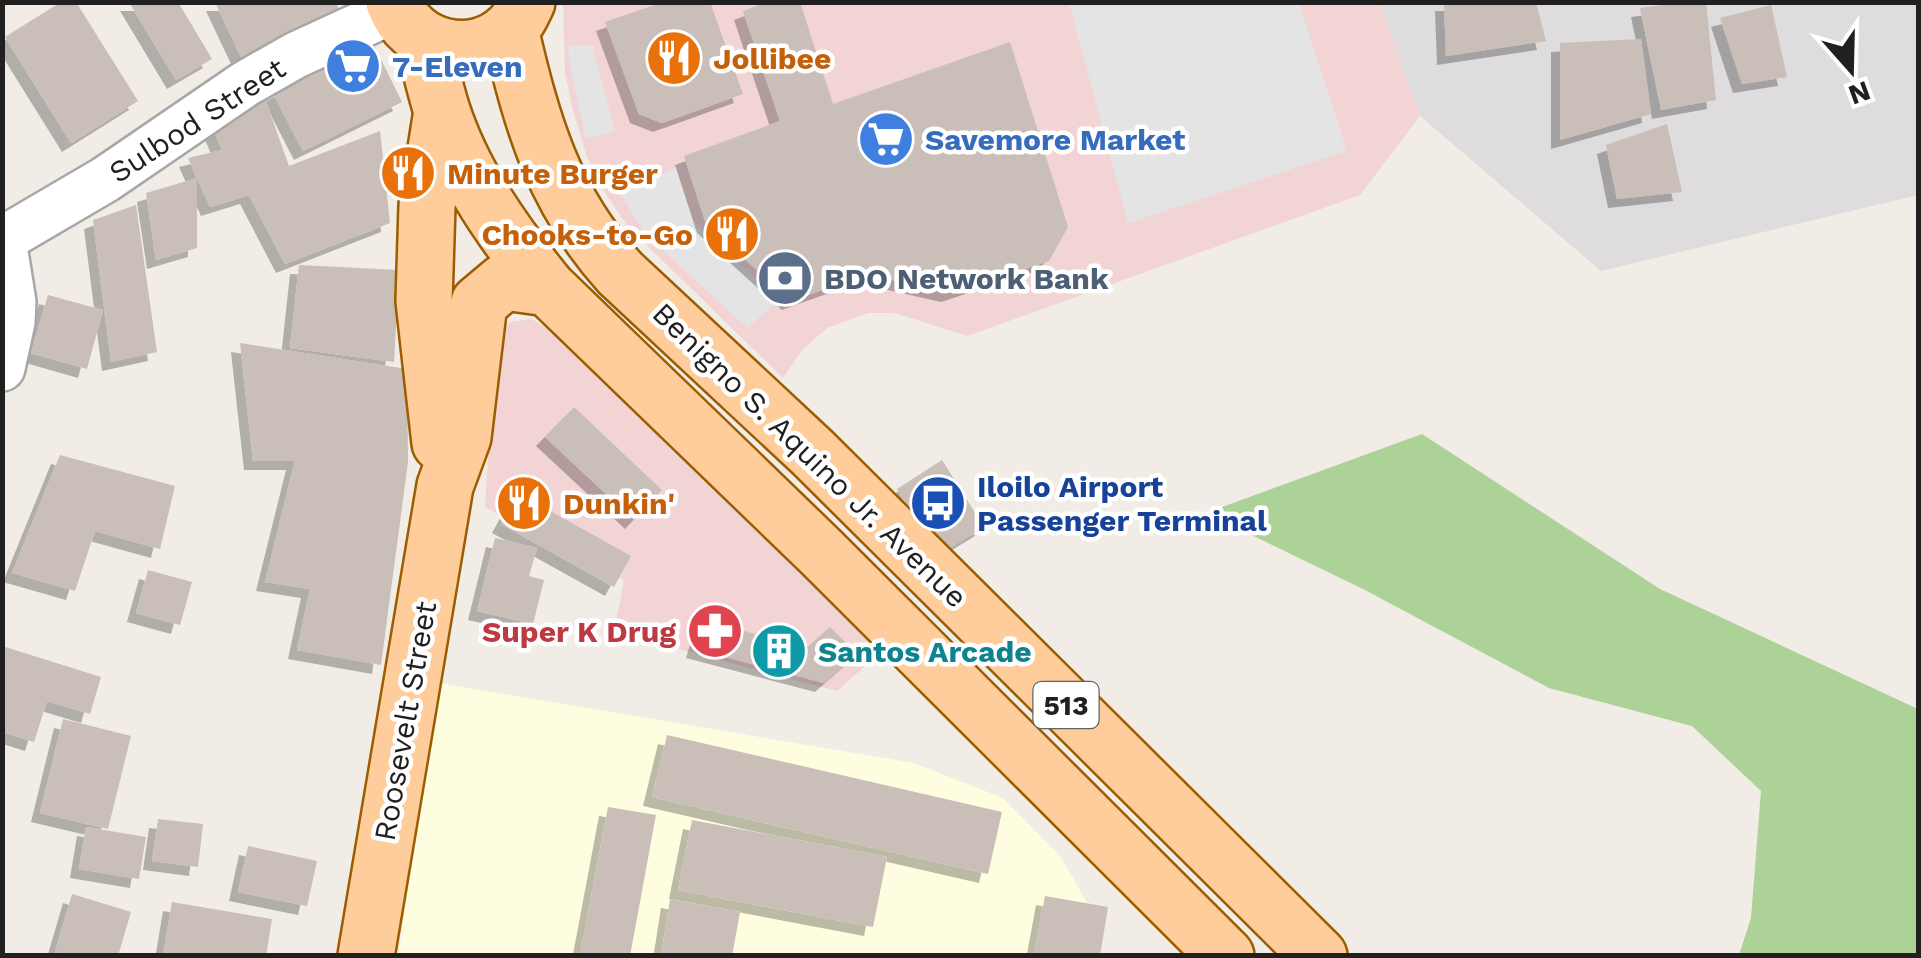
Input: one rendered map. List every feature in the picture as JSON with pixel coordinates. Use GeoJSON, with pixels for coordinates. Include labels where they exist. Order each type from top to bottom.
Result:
{"type":"FeatureCollection","features":[{"type":"Feature","properties":{"kind":"main road"},"geometry":{"type":"LineString","coordinates":[[404,17],[445,48],[468,49],[490,43],[518,16]]}},
{"type":"Feature","properties":{"kind":"main road","name":"Benigno S. Aquino Jr. Avenue"},"geometry":{"type":"LineString","coordinates":[[518,16],[526,102],[555,179],[598,248],[813,453],[1320,956]]}},
{"type":"Feature","properties":{"kind":"main road","name":"Benigno S. Aquino Jr. Avenue"},"geometry":{"type":"LineString","coordinates":[[404,17],[442,111],[488,207],[548,288],[1226,956]]}},
{"type":"Feature","properties":{"kind":"main road","name":"Roosevelt Street"},"geometry":{"type":"LineString","coordinates":[[442,111],[427,206],[424,301],[445,486]]}},
{"type":"Feature","properties":{"kind":"main road","name":"Roosevelt Street"},"geometry":{"type":"LineString","coordinates":[[366,956],[445,486],[463,437],[479,303],[504,282],[548,288]]}},
{"type":"Feature","properties":{"kind":"main road"},"geometry":{"type":"LineString","coordinates":[[768,501],[813,453]]}},
{"type":"Feature","properties":{"kind":"street","name":"Sulbod Street"},"geometry":{"type":"LineString","coordinates":[[3,240],[106,180],[245,84],[296,56],[404,17]]}},
{"type":"Feature","properties":{"kind":"street"},"geometry":{"type":"LineString","coordinates":[[2,368],[13,302],[3,240]]}},
{"type":"Feature","properties":{"kind":"shaded area"},"geometry":{"type":"Polygon","coordinates":[[[563,3],[1380,3],[1420,116],[1360,195],[967,336],[895,313],[868,313],[827,328],[802,350],[783,378],[628,227],[602,188],[587,157],[572,107],[565,72],[563,3]]]}},
{"type":"Feature","properties":{"kind":"shaded area"},"geometry":{"type":"Polygon","coordinates":[[[1069,3],[1299,3],[1347,151],[1128,223],[1069,3]]]}},
{"type":"Feature","properties":{"kind":"shaded area"},"geometry":{"type":"Polygon","coordinates":[[[1380,3],[1918,3],[1918,195],[1601,271],[1420,116],[1380,3]]]}},
{"type":"Feature","properties":{"kind":"shaded area"},"geometry":{"type":"Polygon","coordinates":[[[592,45],[615,131],[586,139],[568,46],[592,45]]]}},
{"type":"Feature","properties":{"kind":"shaded area"},"geometry":{"type":"Polygon","coordinates":[[[676,167],[694,222],[780,300],[747,328],[645,233],[621,195],[676,167]]]}},
{"type":"Feature","properties":{"kind":"shaded area"},"geometry":{"type":"Polygon","coordinates":[[[532,319],[555,334],[882,651],[837,691],[614,632],[624,580],[485,507],[495,340],[510,322],[532,319]]]}},
{"type":"Feature","properties":{"kind":"shaded area"},"geometry":{"type":"Polygon","coordinates":[[[439,683],[914,763],[1003,798],[1061,857],[1087,903],[1095,955],[398,956],[439,683]]]}},
{"type":"Feature","properties":{"kind":"green space"},"geometry":{"type":"Polygon","coordinates":[[[1422,434],[1660,589],[1918,709],[1918,955],[1739,955],[1751,918],[1761,791],[1692,726],[1549,688],[1363,589],[1206,513],[1422,434]]]}},
{"type":"Feature","properties":{"kind":"building"},"geometry":{"type":"Polygon","coordinates":[[[61,2],[76,2],[138,101],[71,143],[5,37],[61,2]]]}},
{"type":"Feature","properties":{"kind":"building"},"geometry":{"type":"Polygon","coordinates":[[[129,2],[178,2],[212,59],[176,80],[129,2]]]}},
{"type":"Feature","properties":{"kind":"building"},"geometry":{"type":"Polygon","coordinates":[[[215,2],[336,2],[339,10],[241,57],[215,2]]]}},
{"type":"Feature","properties":{"kind":"building","name":"Jollibee"},"geometry":{"type":"Polygon","coordinates":[[[663,2],[710,2],[743,94],[662,123],[639,114],[605,22],[663,2]]]}},
{"type":"Feature","properties":{"kind":"building","name":"Savemore Market"},"geometry":{"type":"Polygon","coordinates":[[[767,2],[800,2],[833,104],[1010,42],[1068,227],[1049,261],[950,293],[866,274],[791,301],[706,224],[684,156],[780,121],[743,11],[767,2]]]}},
{"type":"Feature","properties":{"kind":"building"},"geometry":{"type":"Polygon","coordinates":[[[1444,2],[1536,2],[1546,41],[1446,56],[1444,2]]]}},
{"type":"Feature","properties":{"kind":"building"},"geometry":{"type":"Polygon","coordinates":[[[1706,2],[1716,100],[1661,110],[1640,8],[1706,2]]]}},
{"type":"Feature","properties":{"kind":"building"},"geometry":{"type":"Polygon","coordinates":[[[1771,5],[1787,77],[1742,84],[1720,18],[1771,5]]]}},
{"type":"Feature","properties":{"kind":"building"},"geometry":{"type":"Polygon","coordinates":[[[1641,39],[1651,114],[1560,140],[1560,43],[1641,39]]]}},
{"type":"Feature","properties":{"kind":"building"},"geometry":{"type":"Polygon","coordinates":[[[373,43],[402,102],[303,151],[273,93],[373,43]]]}},
{"type":"Feature","properties":{"kind":"building"},"geometry":{"type":"Polygon","coordinates":[[[264,96],[289,166],[380,131],[390,223],[285,264],[249,195],[210,207],[188,158],[222,150],[210,121],[264,96]]]}},
{"type":"Feature","properties":{"kind":"building"},"geometry":{"type":"Polygon","coordinates":[[[1667,124],[1682,192],[1617,199],[1606,145],[1667,124]]]}},
{"type":"Feature","properties":{"kind":"building"},"geometry":{"type":"Polygon","coordinates":[[[197,178],[197,248],[156,260],[146,193],[197,178]]]}},
{"type":"Feature","properties":{"kind":"building"},"geometry":{"type":"Polygon","coordinates":[[[136,205],[157,352],[111,362],[93,220],[136,205]]]}},
{"type":"Feature","properties":{"kind":"building"},"geometry":{"type":"Polygon","coordinates":[[[299,265],[399,270],[394,362],[290,348],[299,265]]]}},
{"type":"Feature","properties":{"kind":"building"},"geometry":{"type":"Polygon","coordinates":[[[48,295],[103,310],[87,369],[31,353],[48,295]]]}},
{"type":"Feature","properties":{"kind":"building"},"geometry":{"type":"Polygon","coordinates":[[[240,343],[407,369],[408,462],[381,665],[297,650],[310,589],[265,582],[295,461],[253,461],[240,343]]]}},
{"type":"Feature","properties":{"kind":"building"},"geometry":{"type":"Polygon","coordinates":[[[574,407],[662,490],[634,520],[545,437],[574,407]]]}},
{"type":"Feature","properties":{"kind":"building"},"geometry":{"type":"Polygon","coordinates":[[[60,455],[175,486],[160,549],[95,531],[75,591],[12,573],[60,455]]]}},
{"type":"Feature","properties":{"kind":"building"},"geometry":{"type":"Polygon","coordinates":[[[942,460],[984,527],[938,555],[897,489],[942,460]]]}},
{"type":"Feature","properties":{"kind":"building"},"geometry":{"type":"Polygon","coordinates":[[[518,493],[631,556],[614,587],[501,524],[518,493]]]}},
{"type":"Feature","properties":{"kind":"building"},"geometry":{"type":"Polygon","coordinates":[[[495,538],[537,548],[529,576],[544,580],[533,624],[477,611],[495,538]]]}},
{"type":"Feature","properties":{"kind":"building"},"geometry":{"type":"Polygon","coordinates":[[[148,570],[192,582],[180,625],[136,613],[148,570]]]}},
{"type":"Feature","properties":{"kind":"building","name":"Santos Arcade"},"geometry":{"type":"Polygon","coordinates":[[[704,619],[805,649],[830,627],[857,654],[824,683],[695,649],[704,619]]]}},
{"type":"Feature","properties":{"kind":"building"},"geometry":{"type":"Polygon","coordinates":[[[2,646],[101,677],[90,714],[47,701],[34,742],[2,732],[2,646]]]}},
{"type":"Feature","properties":{"kind":"building"},"geometry":{"type":"Polygon","coordinates":[[[63,719],[131,736],[108,829],[40,813],[63,719]]]}},
{"type":"Feature","properties":{"kind":"building"},"geometry":{"type":"Polygon","coordinates":[[[667,735],[1002,812],[988,874],[652,797],[667,735]]]}},
{"type":"Feature","properties":{"kind":"building"},"geometry":{"type":"Polygon","coordinates":[[[608,807],[656,815],[630,956],[580,956],[608,807]]]}},
{"type":"Feature","properties":{"kind":"building"},"geometry":{"type":"Polygon","coordinates":[[[158,819],[203,824],[198,867],[152,861],[158,819]]]}},
{"type":"Feature","properties":{"kind":"building"},"geometry":{"type":"Polygon","coordinates":[[[692,820],[887,857],[873,927],[678,890],[692,820]]]}},
{"type":"Feature","properties":{"kind":"building"},"geometry":{"type":"Polygon","coordinates":[[[86,827],[146,837],[139,879],[79,869],[86,827]]]}},
{"type":"Feature","properties":{"kind":"building"},"geometry":{"type":"Polygon","coordinates":[[[248,846],[317,861],[307,906],[238,892],[248,846]]]}},
{"type":"Feature","properties":{"kind":"building"},"geometry":{"type":"Polygon","coordinates":[[[72,894],[131,912],[118,956],[66,956],[55,952],[72,894]]]}},
{"type":"Feature","properties":{"kind":"building"},"geometry":{"type":"Polygon","coordinates":[[[1045,896],[1108,907],[1100,956],[1034,956],[1045,896]]]}},
{"type":"Feature","properties":{"kind":"building"},"geometry":{"type":"Polygon","coordinates":[[[670,899],[740,912],[732,956],[661,956],[670,899]]]}},
{"type":"Feature","properties":{"kind":"building"},"geometry":{"type":"Polygon","coordinates":[[[172,902],[272,919],[266,956],[163,956],[172,902]]]}},
{"type":"Feature","properties":{"kind":"place","name":"Jollibee"},"geometry":{"type":"Point","coordinates":[674,58]}},
{"type":"Feature","properties":{"kind":"place","name":"7-Eleven"},"geometry":{"type":"Point","coordinates":[353,66]}},
{"type":"Feature","properties":{"kind":"place","name":"Savemore Market"},"geometry":{"type":"Point","coordinates":[886,139]}},
{"type":"Feature","properties":{"kind":"place","name":"Minute Burger"},"geometry":{"type":"Point","coordinates":[408,173]}},
{"type":"Feature","properties":{"kind":"place","name":"Chooks-to-Go"},"geometry":{"type":"Point","coordinates":[732,234]}},
{"type":"Feature","properties":{"kind":"place","name":"BDO Network Bank"},"geometry":{"type":"Point","coordinates":[785,278]}},
{"type":"Feature","properties":{"kind":"place","name":"Dunkin'"},"geometry":{"type":"Point","coordinates":[524,503]}},
{"type":"Feature","properties":{"kind":"place","name":"Iloilo Airport Passenger Terminal"},"geometry":{"type":"Point","coordinates":[938,503]}},
{"type":"Feature","properties":{"kind":"place","name":"Super K Drug"},"geometry":{"type":"Point","coordinates":[715,631]}},
{"type":"Feature","properties":{"kind":"place","name":"Santos Arcade"},"geometry":{"type":"Point","coordinates":[779,651]}}]}
